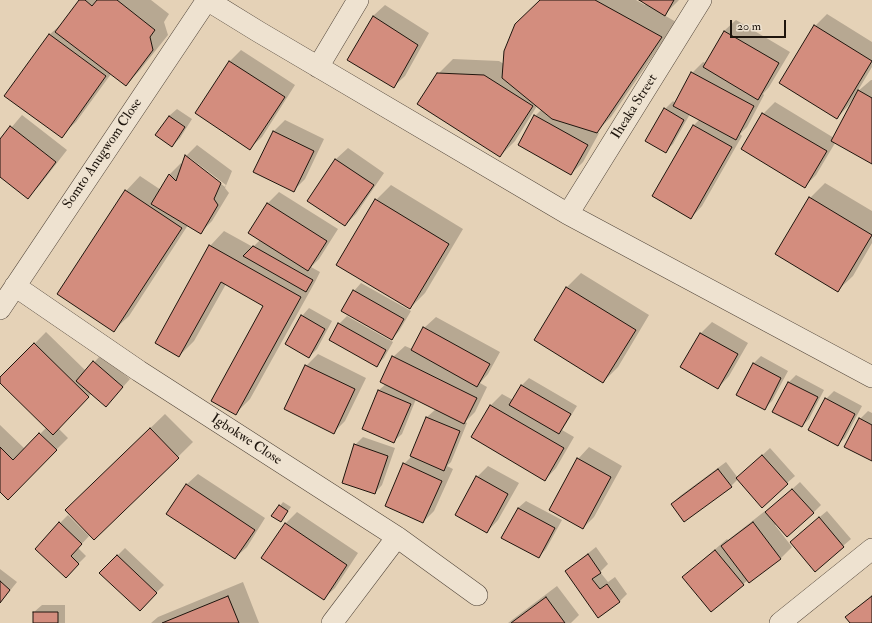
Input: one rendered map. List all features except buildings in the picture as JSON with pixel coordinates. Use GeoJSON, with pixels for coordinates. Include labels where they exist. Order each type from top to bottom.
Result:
{"type":"FeatureCollection","features":[{"type":"Feature","properties":{"kind":"street"},"geometry":{"type":"LineString","coordinates":[[207,0],[568,214],[872,377]]}},
{"type":"Feature","properties":{"kind":"street","name":"Somto Anugwom Close"},"geometry":{"type":"LineString","coordinates":[[0,309],[207,0]]}},
{"type":"Feature","properties":{"kind":"street"},"geometry":{"type":"LineString","coordinates":[[318,67],[358,0]]}},
{"type":"Feature","properties":{"kind":"street","name":"Iheaka Street"},"geometry":{"type":"LineString","coordinates":[[568,214],[701,0]]}},
{"type":"Feature","properties":{"kind":"street","name":"Igbokwe Close"},"geometry":{"type":"LineString","coordinates":[[15,286],[139,372],[397,537],[477,594]]}},
{"type":"Feature","properties":{"kind":"street"},"geometry":{"type":"LineString","coordinates":[[332,623],[397,537]]}},
{"type":"Feature","properties":{"kind":"street"},"geometry":{"type":"LineString","coordinates":[[780,623],[872,549]]}}]}
